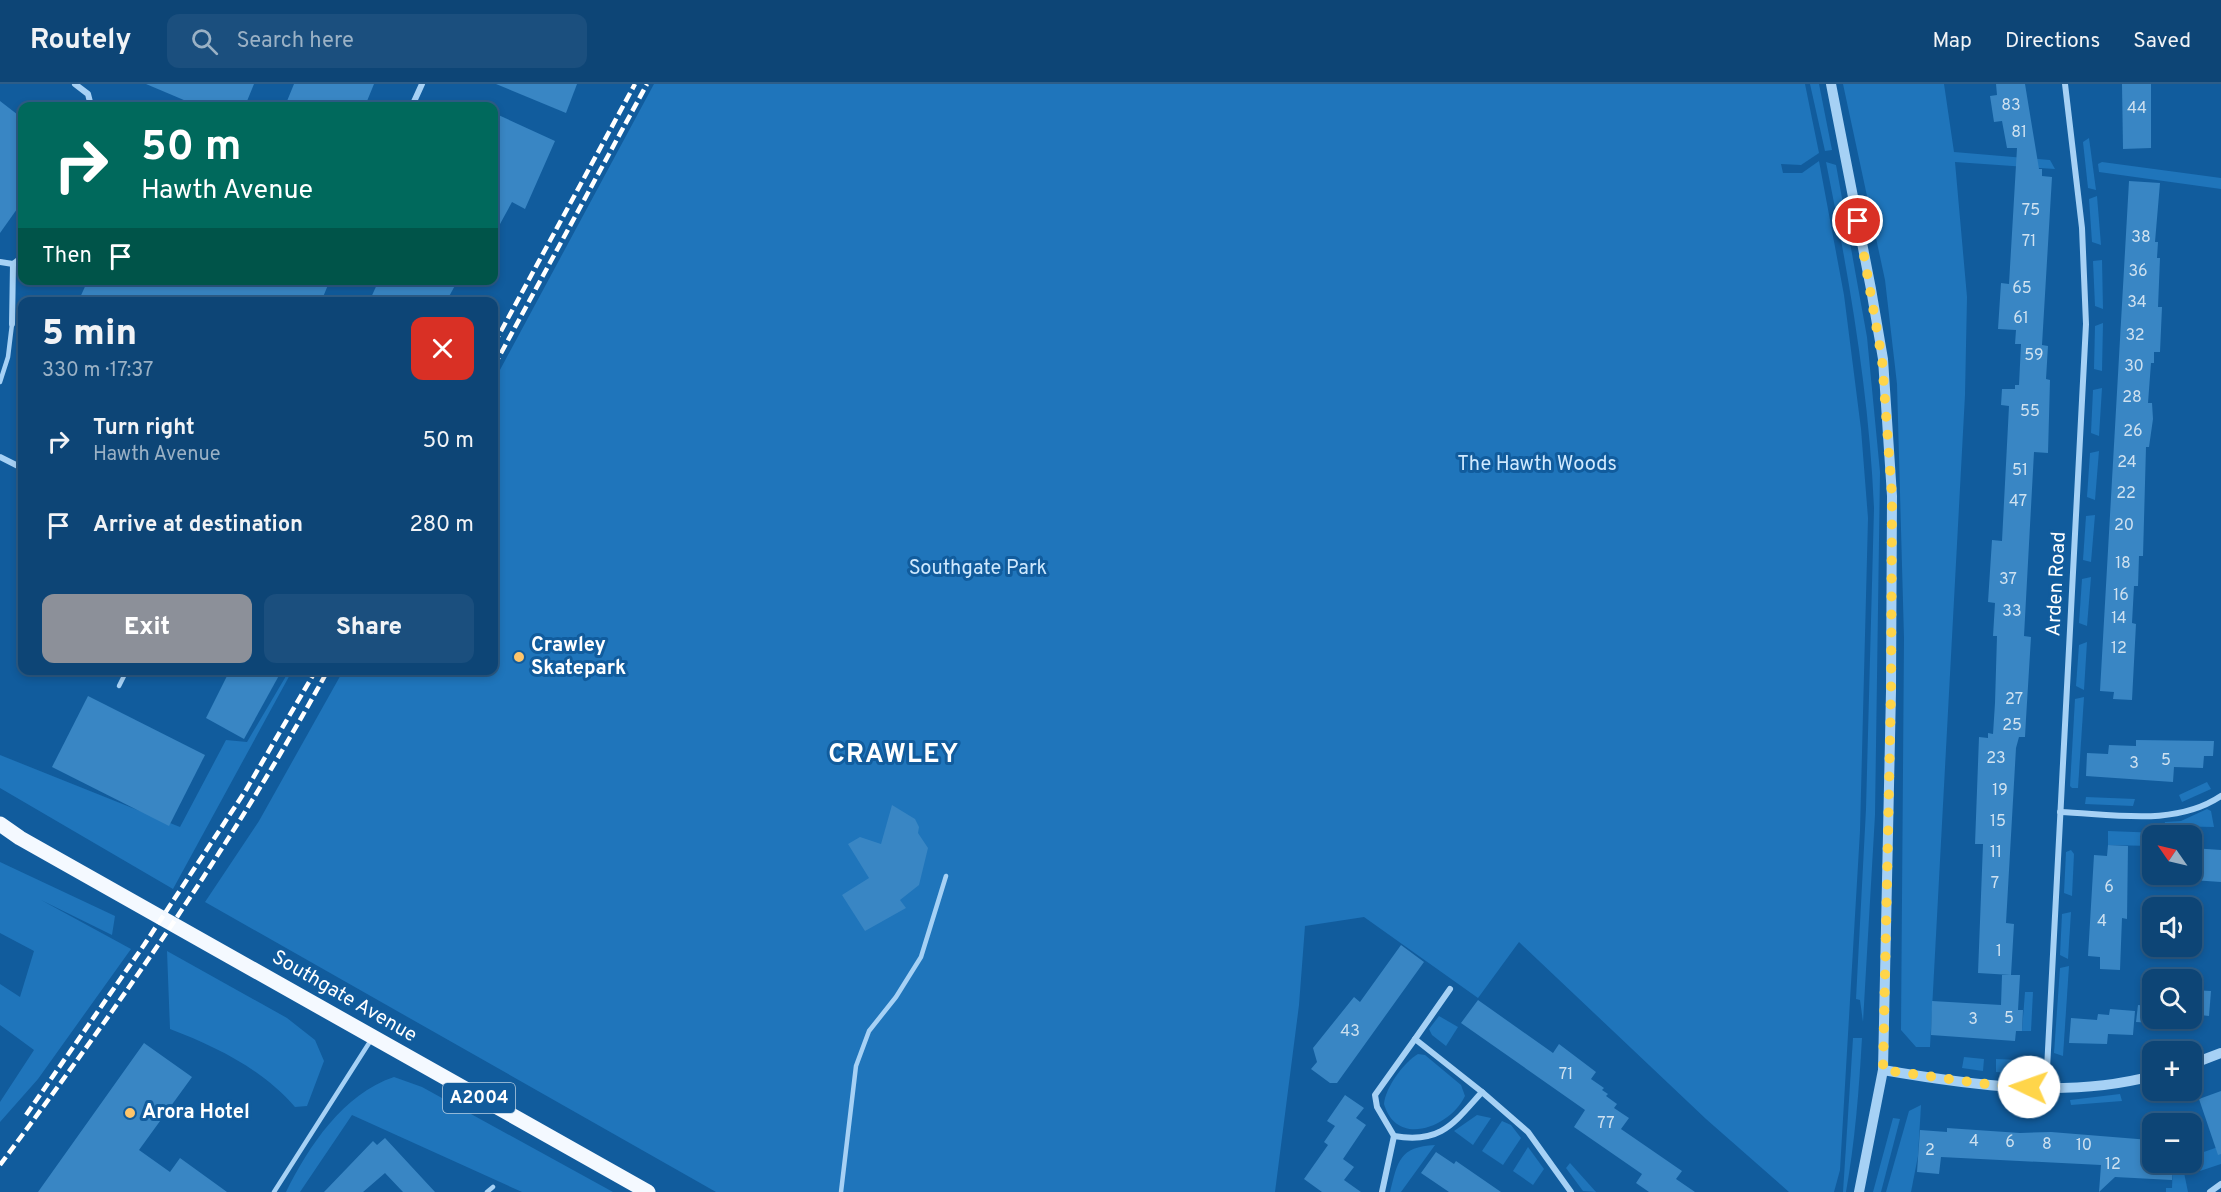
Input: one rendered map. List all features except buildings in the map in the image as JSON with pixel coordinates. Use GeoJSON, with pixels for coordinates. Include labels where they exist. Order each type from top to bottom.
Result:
{"type":"FeatureCollection","features":[{"type":"Feature","properties":{"kind":"main road","name":"Southgate Avenue"},"geometry":{"type":"LineString","coordinates":[[0,824],[20,838],[372,1038],[648,1192]]}},
{"type":"Feature","properties":{"kind":"main road","name":"Southgate Avenue"},"geometry":{"type":"LineString","coordinates":[[0,830],[20,838]]}},
{"type":"Feature","properties":{"kind":"street"},"geometry":{"type":"LineString","coordinates":[[75,84],[88,94],[90,102]]}},
{"type":"Feature","properties":{"kind":"street"},"geometry":{"type":"LineString","coordinates":[[414,102],[422,84]]}},
{"type":"Feature","properties":{"kind":"street"},"geometry":{"type":"LineString","coordinates":[[1830,84],[1871,289],[1882,359],[1889,442],[1893,559],[1883,1070],[1859,1192]]}},
{"type":"Feature","properties":{"kind":"street","name":"Arden Road"},"geometry":{"type":"LineString","coordinates":[[2046,1088],[2086,324],[2082,228],[2065,84]]}},
{"type":"Feature","properties":{"kind":"street"},"geometry":{"type":"LineString","coordinates":[[0,262],[13,264],[18,260]]}},
{"type":"Feature","properties":{"kind":"street"},"geometry":{"type":"LineString","coordinates":[[12,324],[13,264]]}},
{"type":"Feature","properties":{"kind":"street"},"geometry":{"type":"LineString","coordinates":[[0,457],[18,466]]}},
{"type":"Feature","properties":{"kind":"street"},"geometry":{"type":"LineString","coordinates":[[2060,812],[2152,816],[2173,814],[2194,809],[2221,796]]}},
{"type":"Feature","properties":{"kind":"street"},"geometry":{"type":"LineString","coordinates":[[1382,1192],[1394,1136],[1377,1107],[1376,1095],[1450,989]]}},
{"type":"Feature","properties":{"kind":"street"},"geometry":{"type":"LineString","coordinates":[[1415,1039],[1528,1132],[1571,1192]]}},
{"type":"Feature","properties":{"kind":"street"},"geometry":{"type":"LineString","coordinates":[[2202,1060],[2221,1053]]}},
{"type":"Feature","properties":{"kind":"street"},"geometry":{"type":"LineString","coordinates":[[1883,1070],[1993,1085],[2046,1088],[2103,1085],[2142,1078]]}},
{"type":"Feature","properties":{"kind":"street"},"geometry":{"type":"LineString","coordinates":[[1394,1136],[1412,1139],[1432,1137],[1456,1122],[1482,1092]]}},
{"type":"Feature","properties":{"kind":"street"},"geometry":{"type":"LineString","coordinates":[[2210,1192],[2221,1184]]}},
{"type":"Feature","properties":{"kind":"lane"},"geometry":{"type":"LineString","coordinates":[[0,382],[9,357],[12,324]]}},
{"type":"Feature","properties":{"kind":"lane"},"geometry":{"type":"LineString","coordinates":[[119,686],[124,675]]}},
{"type":"Feature","properties":{"kind":"lane"},"geometry":{"type":"LineString","coordinates":[[841,1192],[856,1066],[869,1031],[910,976],[921,957],[946,876]]}},
{"type":"Feature","properties":{"kind":"lane"},"geometry":{"type":"LineString","coordinates":[[274,1192],[372,1038]]}},
{"type":"Feature","properties":{"kind":"lane"},"geometry":{"type":"LineString","coordinates":[[487,1192],[493,1187]]}},
{"type":"Feature","properties":{"kind":"green space","name":"Southgate Park"},"geometry":{"type":"Polygon","coordinates":[[[654,84],[1805,84],[1819,153],[1801,165],[1781,164],[1783,173],[1802,173],[1819,161],[1844,295],[1861,429],[1868,518],[1860,831],[1840,1170],[1834,1192],[1789,1192],[1706,1119],[1519,942],[1478,998],[1364,917],[1305,926],[1299,1005],[1275,1192],[716,1192],[205,902],[259,821],[341,675],[498,675],[498,374],[654,84]]]}},
{"type":"Feature","properties":{"kind":"green space"},"geometry":{"type":"Polygon","coordinates":[[[1810,84],[1819,84],[1832,150],[1825,151],[1810,84]]]}},
{"type":"Feature","properties":{"kind":"green space"},"geometry":{"type":"Polygon","coordinates":[[[1843,84],[1944,84],[1954,152],[2050,160],[2055,169],[1955,162],[1967,297],[1965,395],[1930,1047],[1916,1047],[1901,1030],[1904,638],[1897,384],[1885,280],[1843,84]]]}},
{"type":"Feature","properties":{"kind":"green space"},"geometry":{"type":"Polygon","coordinates":[[[2089,138],[2096,190],[2088,188],[2083,142],[2089,138]]]}},
{"type":"Feature","properties":{"kind":"green space"},"geometry":{"type":"Polygon","coordinates":[[[1826,162],[1836,165],[1867,337],[1880,472],[1875,815],[1863,1022],[1860,1000],[1856,999],[1866,809],[1874,508],[1863,377],[1843,248],[1826,162]]]}},
{"type":"Feature","properties":{"kind":"green space"},"geometry":{"type":"Polygon","coordinates":[[[2102,162],[2221,178],[2221,189],[2099,172],[2098,164],[2102,162]]]}},
{"type":"Feature","properties":{"kind":"green space"},"geometry":{"type":"Polygon","coordinates":[[[2097,196],[2101,245],[2092,242],[2089,199],[2097,196]]]}},
{"type":"Feature","properties":{"kind":"green space"},"geometry":{"type":"Polygon","coordinates":[[[2102,260],[2103,309],[2095,306],[2093,261],[2102,260]]]}},
{"type":"Feature","properties":{"kind":"green space"},"geometry":{"type":"Polygon","coordinates":[[[2103,323],[2102,371],[2094,369],[2095,326],[2103,323]]]}},
{"type":"Feature","properties":{"kind":"green space"},"geometry":{"type":"Polygon","coordinates":[[[2102,388],[2099,436],[2091,433],[2093,390],[2102,388]]]}},
{"type":"Feature","properties":{"kind":"green space"},"geometry":{"type":"Polygon","coordinates":[[[2099,451],[2095,500],[2087,497],[2090,453],[2099,451]]]}},
{"type":"Feature","properties":{"kind":"green space"},"geometry":{"type":"Polygon","coordinates":[[[2095,515],[2091,562],[2083,560],[2086,516],[2095,515]]]}},
{"type":"Feature","properties":{"kind":"green space"},"geometry":{"type":"Polygon","coordinates":[[[2091,577],[2087,626],[2079,623],[2082,579],[2091,577]]]}},
{"type":"Feature","properties":{"kind":"green space"},"geometry":{"type":"Polygon","coordinates":[[[2087,642],[2084,690],[2076,686],[2079,645],[2087,642]]]}},
{"type":"Feature","properties":{"kind":"green space"},"geometry":{"type":"Polygon","coordinates":[[[287,675],[290,675],[173,889],[0,788],[0,755],[180,827],[226,740],[247,742],[287,675]]]}},
{"type":"Feature","properties":{"kind":"green space"},"geometry":{"type":"Polygon","coordinates":[[[2084,697],[2078,788],[2072,788],[2070,786],[2075,699],[2084,697]]]}},
{"type":"Feature","properties":{"kind":"green space"},"geometry":{"type":"Polygon","coordinates":[[[2207,782],[2211,789],[2182,802],[2179,795],[2207,782]]]}},
{"type":"Feature","properties":{"kind":"green space"},"geometry":{"type":"Polygon","coordinates":[[[2086,797],[2135,799],[2133,806],[2085,804],[2086,797]]]}},
{"type":"Feature","properties":{"kind":"green space"},"geometry":{"type":"Polygon","coordinates":[[[2207,809],[2211,811],[2214,827],[2164,825],[2165,822],[2181,821],[2207,809]]]}},
{"type":"Feature","properties":{"kind":"green space"},"geometry":{"type":"Polygon","coordinates":[[[2108,831],[2142,832],[2142,846],[2108,845],[2108,831]]]}},
{"type":"Feature","properties":{"kind":"green space"},"geometry":{"type":"Polygon","coordinates":[[[2071,850],[2074,854],[2072,896],[2064,893],[2066,852],[2071,850]]]}},
{"type":"Feature","properties":{"kind":"green space"},"geometry":{"type":"Polygon","coordinates":[[[0,862],[115,916],[112,935],[41,900],[131,949],[38,1079],[0,1122],[0,1102],[34,1050],[0,1025],[0,984],[20,997],[34,951],[0,933],[0,862]]]}},
{"type":"Feature","properties":{"kind":"green space"},"geometry":{"type":"Polygon","coordinates":[[[2071,912],[2068,959],[2060,955],[2062,914],[2071,912]]]}},
{"type":"Feature","properties":{"kind":"green space"},"geometry":{"type":"Polygon","coordinates":[[[167,951],[287,1018],[315,1040],[324,1061],[307,1106],[295,1107],[268,1081],[238,1060],[170,1029],[167,951]]]}},
{"type":"Feature","properties":{"kind":"green space"},"geometry":{"type":"Polygon","coordinates":[[[2069,966],[2063,1056],[2054,1053],[2060,968],[2069,966]]]}},
{"type":"Feature","properties":{"kind":"green space"},"geometry":{"type":"Polygon","coordinates":[[[2025,992],[2033,992],[2031,1031],[2022,1031],[2025,992]]]}},
{"type":"Feature","properties":{"kind":"green space"},"geometry":{"type":"Polygon","coordinates":[[[1439,1016],[1458,1027],[1446,1046],[1432,1035],[1429,1029],[1439,1016]]]}},
{"type":"Feature","properties":{"kind":"green space"},"geometry":{"type":"Polygon","coordinates":[[[1853,1038],[1862,1038],[1861,1057],[1852,1154],[1846,1192],[1843,1192],[1853,1038]]]}},
{"type":"Feature","properties":{"kind":"green space"},"geometry":{"type":"Polygon","coordinates":[[[1418,1054],[1425,1055],[1461,1085],[1465,1096],[1458,1107],[1437,1124],[1412,1129],[1400,1126],[1391,1118],[1384,1104],[1396,1076],[1418,1054]]]}},
{"type":"Feature","properties":{"kind":"green space"},"geometry":{"type":"Polygon","coordinates":[[[1964,1057],[1984,1059],[1983,1071],[1962,1068],[1964,1057]]]}},
{"type":"Feature","properties":{"kind":"green space"},"geometry":{"type":"Polygon","coordinates":[[[1996,1059],[2022,1060],[2021,1074],[1996,1072],[1996,1059]]]}},
{"type":"Feature","properties":{"kind":"green space"},"geometry":{"type":"Polygon","coordinates":[[[394,1077],[422,1087],[613,1192],[522,1192],[352,1115],[300,1192],[286,1192],[305,1157],[343,1109],[376,1085],[394,1077]]]}},
{"type":"Feature","properties":{"kind":"green space"},"geometry":{"type":"Polygon","coordinates":[[[2120,1094],[2122,1101],[2071,1105],[2070,1100],[2120,1094]]]}},
{"type":"Feature","properties":{"kind":"green space"},"geometry":{"type":"Polygon","coordinates":[[[1921,1105],[1918,1156],[1911,1192],[1886,1192],[1909,1111],[1921,1105]]]}},
{"type":"Feature","properties":{"kind":"green space"},"geometry":{"type":"Polygon","coordinates":[[[1477,1115],[1491,1118],[1473,1145],[1454,1131],[1477,1115]]]}},
{"type":"Feature","properties":{"kind":"green space"},"geometry":{"type":"Polygon","coordinates":[[[1893,1118],[1900,1119],[1881,1192],[1873,1192],[1893,1118]]]}},
{"type":"Feature","properties":{"kind":"green space"},"geometry":{"type":"Polygon","coordinates":[[[1502,1121],[1511,1125],[1521,1138],[1503,1165],[1482,1151],[1502,1121]]]}},
{"type":"Feature","properties":{"kind":"green space"},"geometry":{"type":"Polygon","coordinates":[[[1435,1145],[1401,1192],[1390,1192],[1395,1172],[1402,1158],[1414,1149],[1435,1145]]]}},
{"type":"Feature","properties":{"kind":"green space"},"geometry":{"type":"Polygon","coordinates":[[[2221,1146],[2221,1164],[2202,1170],[2202,1153],[2221,1146]]]}},
{"type":"Feature","properties":{"kind":"green space"},"geometry":{"type":"Polygon","coordinates":[[[1528,1147],[1544,1169],[1533,1185],[1513,1171],[1528,1147]]]}},
{"type":"Feature","properties":{"kind":"green space"},"geometry":{"type":"Polygon","coordinates":[[[1570,1163],[1596,1192],[1583,1191],[1566,1168],[1570,1163]]]}},
{"type":"Feature","properties":{"kind":"green space"},"geometry":{"type":"Polygon","coordinates":[[[2173,1173],[2184,1173],[2188,1192],[2166,1192],[2166,1188],[2172,1188],[2173,1173]]]}},
{"type":"Feature","properties":{"kind":"railway"},"geometry":{"type":"LineString","coordinates":[[498,337],[635,84]]}},
{"type":"Feature","properties":{"kind":"railway"},"geometry":{"type":"LineString","coordinates":[[498,359],[647,84]]}},
{"type":"Feature","properties":{"kind":"railway"},"geometry":{"type":"LineString","coordinates":[[26,1115],[144,945],[246,790],[313,675]]}},
{"type":"Feature","properties":{"kind":"railway"},"geometry":{"type":"LineString","coordinates":[[0,1165],[173,924],[253,799],[325,675]]}},
{"type":"Feature","properties":{"kind":"place","name":"Crawley Skatepark"},"geometry":{"type":"Point","coordinates":[519,657]}},
{"type":"Feature","properties":{"kind":"place","name":"Arora Hotel"},"geometry":{"type":"Point","coordinates":[130,1113]}},
{"type":"Feature","properties":{"kind":"district","name":"CRAWLEY"},"geometry":{"type":"Point","coordinates":[894,755]}},
{"type":"Feature","properties":{"kind":"route"},"geometry":{"type":"LineString","coordinates":[[1858,221],[1882,359],[1892,496],[1891,691],[1883,1070],[1993,1085],[2029,1087]]}},
{"type":"Feature","properties":{"kind":"park label","name":"The Hawth Woods"},"geometry":{"type":"Point","coordinates":[1537,465]}}]}
